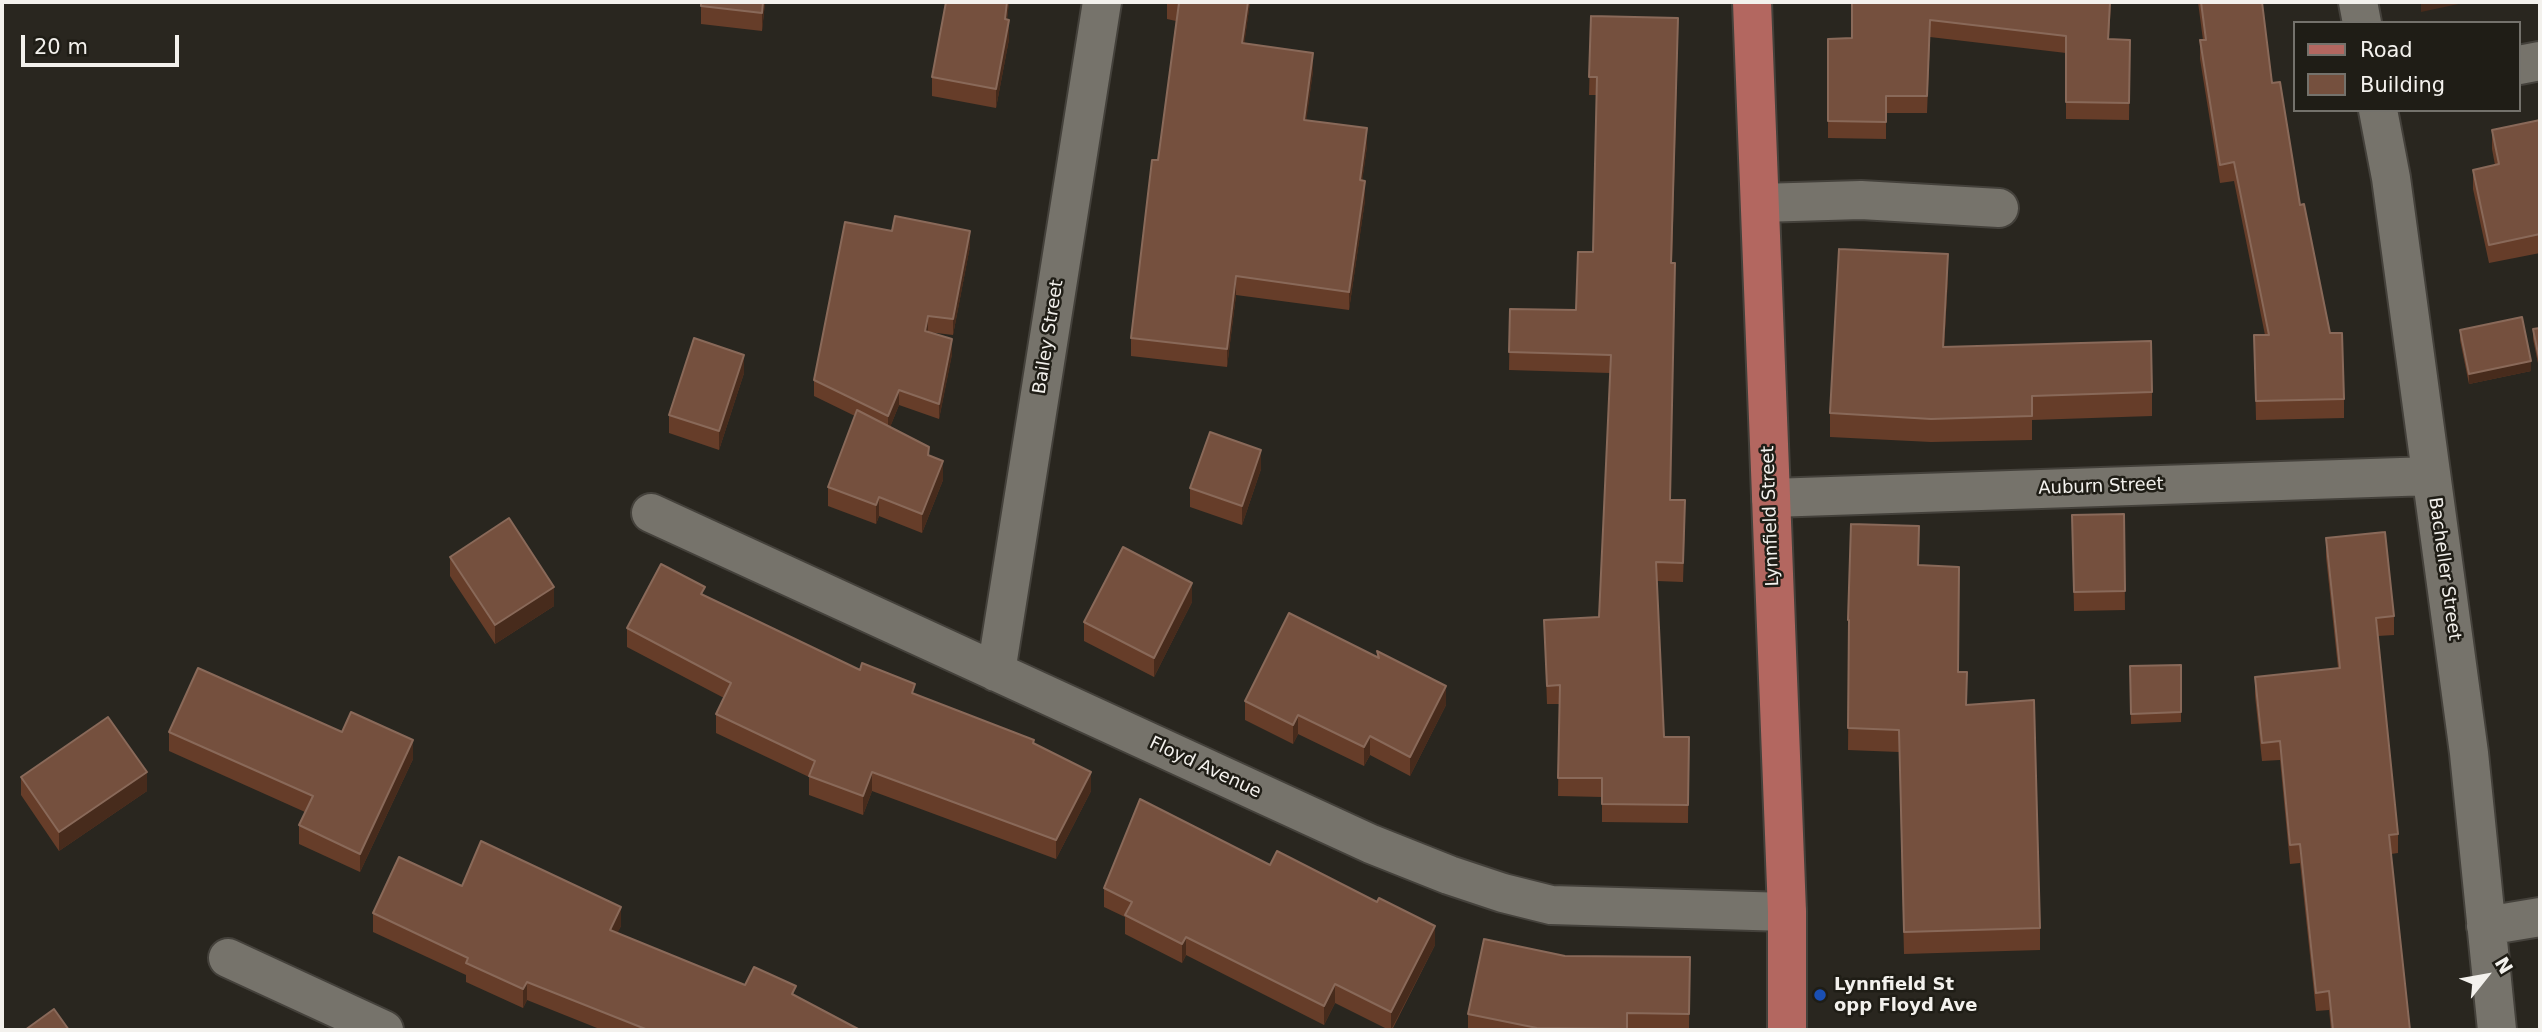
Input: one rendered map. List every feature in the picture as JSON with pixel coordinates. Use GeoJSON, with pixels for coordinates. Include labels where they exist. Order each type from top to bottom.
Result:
{"type":"FeatureCollection","features":[{"type":"Feature","properties":{"kind":"main road","name":"Lynnfield Street"},"geometry":{"type":"LineString","coordinates":[[1752,2],[1787,912],[1787,1030]]}},
{"type":"Feature","properties":{"kind":"street","name":"Bailey Street"},"geometry":{"type":"LineString","coordinates":[[996,672],[1102,2]]}},
{"type":"Feature","properties":{"kind":"street"},"geometry":{"type":"LineString","coordinates":[[2358,2],[2362,21]]}},
{"type":"Feature","properties":{"kind":"street"},"geometry":{"type":"LineString","coordinates":[[2521,65],[2540,61]]}},
{"type":"Feature","properties":{"kind":"street","name":"Bacheller Street"},"geometry":{"type":"LineString","coordinates":[[2378,112],[2392,178],[2469,753],[2497,1030]]}},
{"type":"Feature","properties":{"kind":"street"},"geometry":{"type":"LineString","coordinates":[[1760,203],[1861,200],[1999,208]]}},
{"type":"Feature","properties":{"kind":"street","name":"Auburn Street"},"geometry":{"type":"LineString","coordinates":[[1771,498],[2431,476]]}},
{"type":"Feature","properties":{"kind":"street","name":"Floyd Avenue"},"geometry":{"type":"LineString","coordinates":[[651,513],[1371,844],[1503,894],[1551,905],[1787,912]]}},
{"type":"Feature","properties":{"kind":"street"},"geometry":{"type":"LineString","coordinates":[[2486,926],[2540,917]]}},
{"type":"Feature","properties":{"kind":"street"},"geometry":{"type":"LineString","coordinates":[[228,958],[384,1030]]}},
{"type":"Feature","properties":{"kind":"building"},"geometry":{"type":"Polygon","coordinates":[[[701,2],[763,2],[762,13],[701,6],[701,2]]]}},
{"type":"Feature","properties":{"kind":"building"},"geometry":{"type":"Polygon","coordinates":[[[946,2],[1007,2],[1005,19],[1009,20],[996,89],[932,77],[946,2]]]}},
{"type":"Feature","properties":{"kind":"building"},"geometry":{"type":"Polygon","coordinates":[[[1172,2],[1248,2],[1242,43],[1313,53],[1304,120],[1367,128],[1360,180],[1365,181],[1349,292],[1236,276],[1227,349],[1131,338],[1152,160],[1158,160],[1179,3],[1172,2]]]}},
{"type":"Feature","properties":{"kind":"building"},"geometry":{"type":"Polygon","coordinates":[[[1852,2],[2110,2],[2108,39],[2130,40],[2129,103],[2066,102],[2066,36],[1930,20],[1927,96],[1886,96],[1886,122],[1828,121],[1828,39],[1852,38],[1852,2]]]}},
{"type":"Feature","properties":{"kind":"building"},"geometry":{"type":"Polygon","coordinates":[[[2201,2],[2262,2],[2272,83],[2280,82],[2300,205],[2304,204],[2330,333],[2342,333],[2344,399],[2256,401],[2254,335],[2269,335],[2234,162],[2220,165],[2200,40],[2206,40],[2201,2]]]}},
{"type":"Feature","properties":{"kind":"building"},"geometry":{"type":"Polygon","coordinates":[[[1591,16],[1678,18],[1671,263],[1675,263],[1670,500],[1685,500],[1683,563],[1656,562],[1664,737],[1689,737],[1688,805],[1602,804],[1602,778],[1558,778],[1560,685],[1547,686],[1544,620],[1599,617],[1611,355],[1509,352],[1510,309],[1576,310],[1578,252],[1593,252],[1597,77],[1589,77],[1591,16]]]}},
{"type":"Feature","properties":{"kind":"building"},"geometry":{"type":"Polygon","coordinates":[[[2540,120],[2540,234],[2489,245],[2473,170],[2499,164],[2492,130],[2540,120]]]}},
{"type":"Feature","properties":{"kind":"building"},"geometry":{"type":"Polygon","coordinates":[[[895,216],[970,231],[953,319],[928,316],[925,331],[952,339],[939,404],[899,390],[888,416],[814,380],[845,222],[892,231],[895,216]]]}},
{"type":"Feature","properties":{"kind":"building"},"geometry":{"type":"Polygon","coordinates":[[[1839,249],[1948,254],[1943,347],[2151,341],[2152,392],[2032,396],[2032,416],[1931,419],[1830,413],[1839,249]]]}},
{"type":"Feature","properties":{"kind":"building"},"geometry":{"type":"Polygon","coordinates":[[[2522,317],[2531,361],[2469,374],[2460,330],[2522,317]]]}},
{"type":"Feature","properties":{"kind":"building"},"geometry":{"type":"Polygon","coordinates":[[[2540,328],[2540,363],[2533,329],[2540,328]]]}},
{"type":"Feature","properties":{"kind":"building"},"geometry":{"type":"Polygon","coordinates":[[[694,338],[744,355],[719,431],[669,415],[694,338]]]}},
{"type":"Feature","properties":{"kind":"building"},"geometry":{"type":"Polygon","coordinates":[[[857,410],[929,447],[928,455],[943,461],[922,514],[879,497],[876,505],[828,487],[857,410]]]}},
{"type":"Feature","properties":{"kind":"building"},"geometry":{"type":"Polygon","coordinates":[[[1210,432],[1261,450],[1242,506],[1190,488],[1210,432]]]}},
{"type":"Feature","properties":{"kind":"building"},"geometry":{"type":"Polygon","coordinates":[[[2124,514],[2125,591],[2074,592],[2072,515],[2124,514]]]}},
{"type":"Feature","properties":{"kind":"building"},"geometry":{"type":"Polygon","coordinates":[[[509,518],[554,587],[495,625],[450,557],[509,518]]]}},
{"type":"Feature","properties":{"kind":"building"},"geometry":{"type":"Polygon","coordinates":[[[1851,524],[1919,526],[1918,565],[1959,567],[1958,672],[1967,672],[1966,705],[2034,700],[2040,928],[1904,932],[1899,730],[1848,728],[1851,524]]]}},
{"type":"Feature","properties":{"kind":"building"},"geometry":{"type":"Polygon","coordinates":[[[2385,532],[2394,616],[2376,618],[2398,834],[2389,835],[2410,1030],[2333,1030],[2329,991],[2316,993],[2300,844],[2290,845],[2280,741],[2262,743],[2255,677],[2340,668],[2326,538],[2385,532]]]}},
{"type":"Feature","properties":{"kind":"building"},"geometry":{"type":"Polygon","coordinates":[[[1123,547],[1192,583],[1154,658],[1084,622],[1123,547]]]}},
{"type":"Feature","properties":{"kind":"building"},"geometry":{"type":"Polygon","coordinates":[[[661,564],[705,587],[701,594],[860,670],[862,663],[915,684],[912,693],[1034,740],[1033,743],[1091,772],[1056,840],[872,772],[863,796],[809,776],[815,761],[716,714],[731,683],[627,628],[661,564]]]}},
{"type":"Feature","properties":{"kind":"building"},"geometry":{"type":"Polygon","coordinates":[[[1289,613],[1379,658],[1377,651],[1446,686],[1410,757],[1370,736],[1364,747],[1298,715],[1293,725],[1245,701],[1289,613]]]}},
{"type":"Feature","properties":{"kind":"building"},"geometry":{"type":"Polygon","coordinates":[[[2181,665],[2181,712],[2131,714],[2130,666],[2181,665]]]}},
{"type":"Feature","properties":{"kind":"building"},"geometry":{"type":"Polygon","coordinates":[[[198,668],[342,732],[351,712],[413,740],[360,854],[299,825],[313,796],[169,732],[198,668]]]}},
{"type":"Feature","properties":{"kind":"building"},"geometry":{"type":"Polygon","coordinates":[[[108,717],[147,772],[59,832],[21,777],[108,717]]]}},
{"type":"Feature","properties":{"kind":"building"},"geometry":{"type":"Polygon","coordinates":[[[1140,799],[1270,865],[1277,851],[1377,902],[1379,898],[1435,926],[1391,1012],[1335,984],[1324,1006],[1186,937],[1182,944],[1125,915],[1132,902],[1104,888],[1140,799]]]}},
{"type":"Feature","properties":{"kind":"building"},"geometry":{"type":"Polygon","coordinates":[[[481,841],[621,907],[610,930],[745,985],[754,967],[796,986],[792,994],[860,1030],[648,1030],[527,982],[523,989],[466,963],[468,958],[373,913],[399,857],[462,886],[481,841]]]}},
{"type":"Feature","properties":{"kind":"building"},"geometry":{"type":"Polygon","coordinates":[[[1484,939],[1565,956],[1690,957],[1689,1014],[1627,1013],[1627,1029],[1537,1028],[1468,1014],[1484,939]]]}},
{"type":"Feature","properties":{"kind":"building"},"geometry":{"type":"Polygon","coordinates":[[[54,1009],[69,1030],[25,1030],[54,1009]]]}},
{"type":"Feature","properties":{"kind":"place","name":"Lynnfield St opp Floyd Ave"},"geometry":{"type":"Point","coordinates":[1820,995]}}]}
